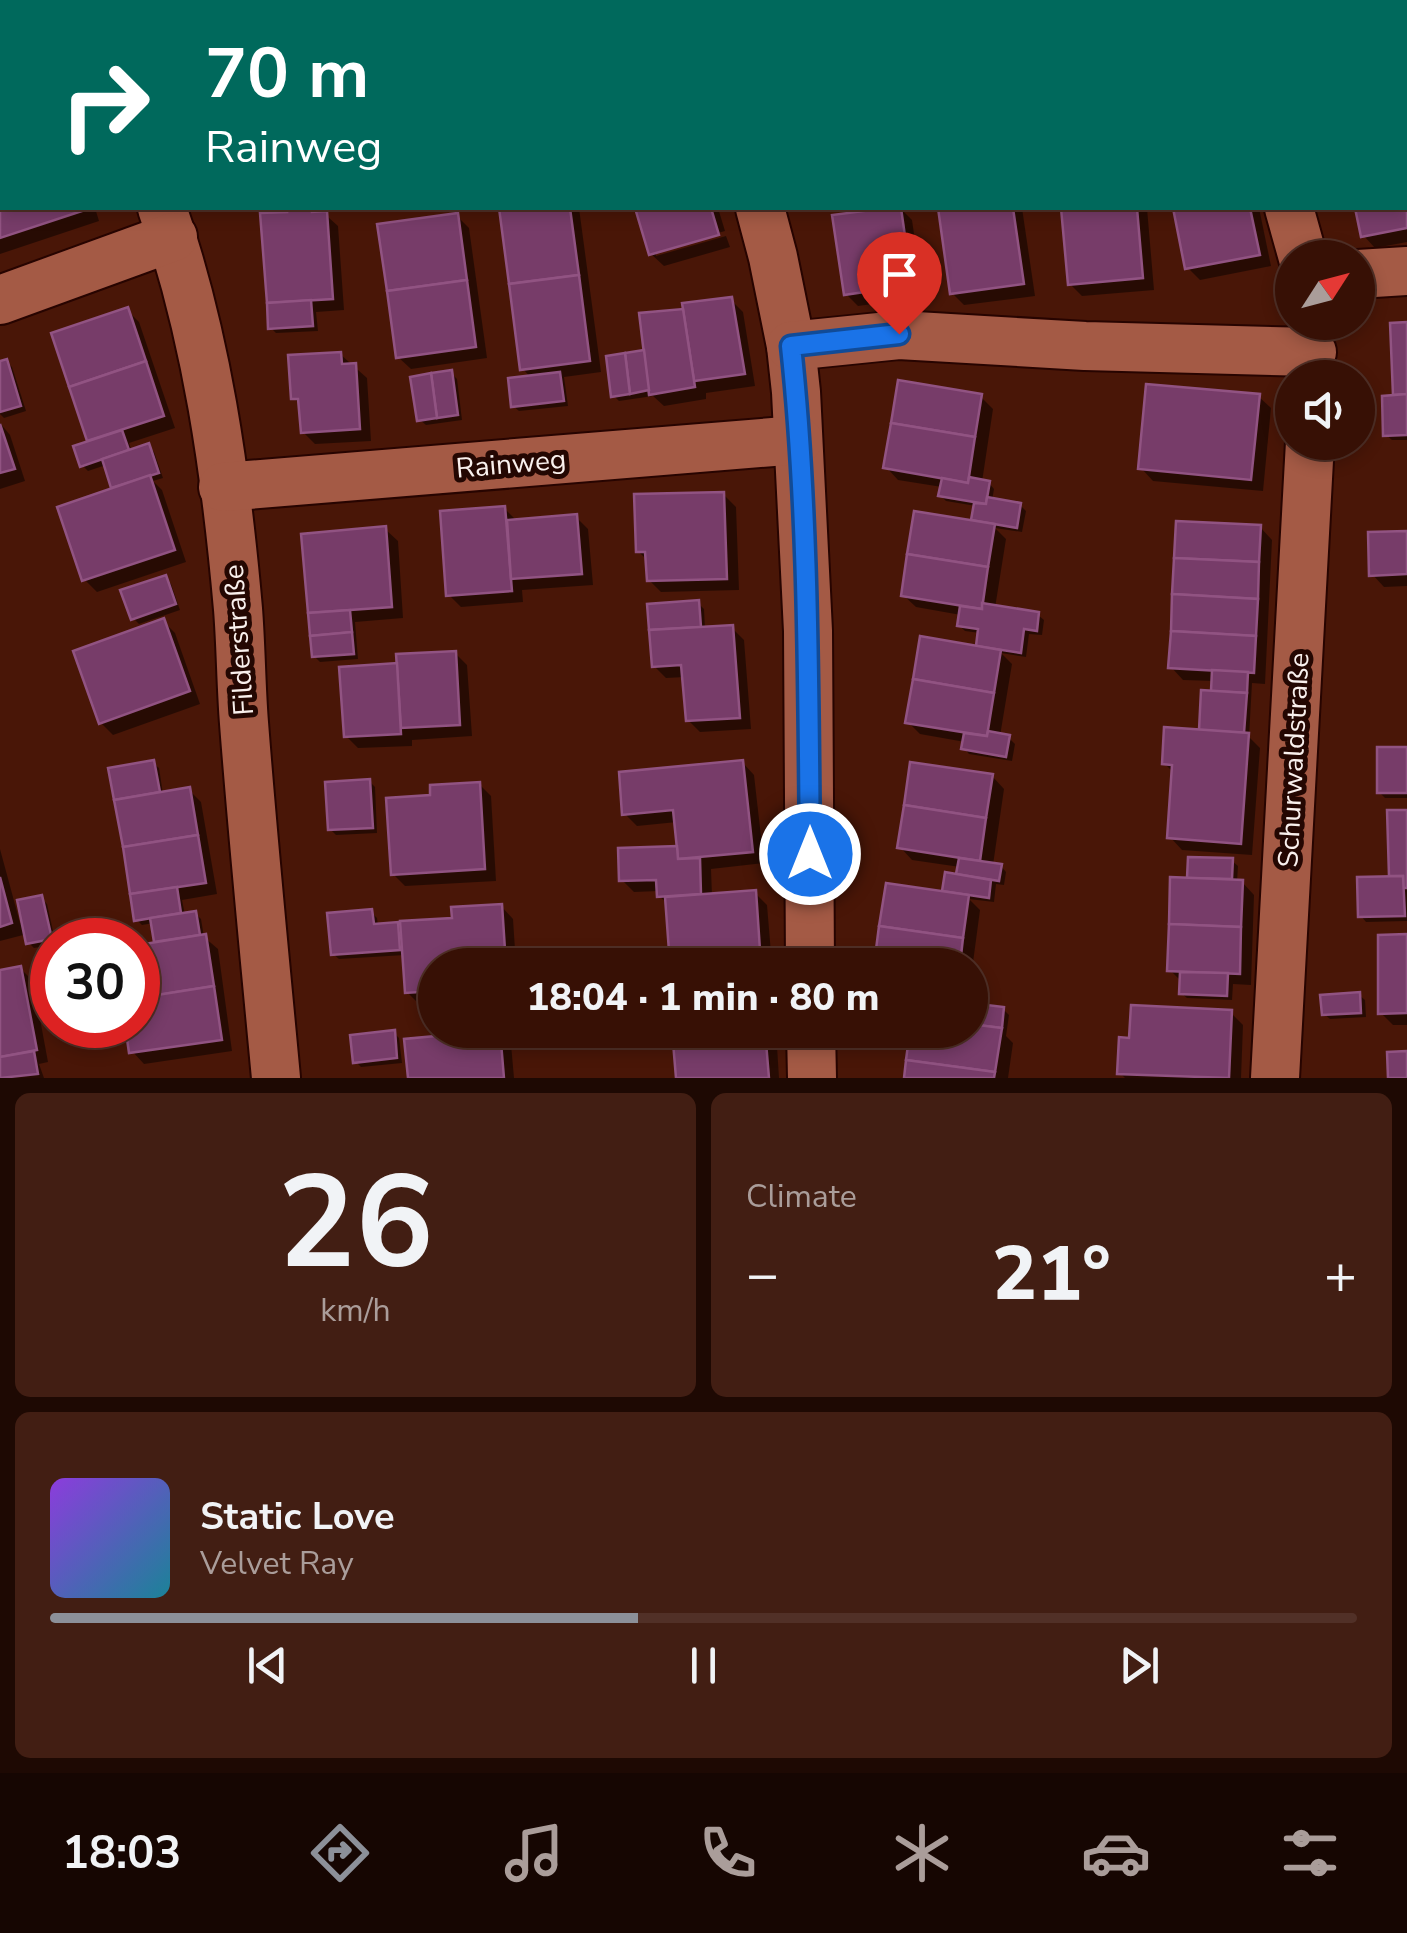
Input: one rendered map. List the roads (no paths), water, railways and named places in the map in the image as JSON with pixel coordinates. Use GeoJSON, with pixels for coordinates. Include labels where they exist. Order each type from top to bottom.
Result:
{"type":"FeatureCollection","features":[{"type":"Feature","properties":{"kind":"street"},"geometry":{"type":"LineString","coordinates":[[761,210],[791,346],[798,440],[808,631],[810,948]]}},
{"type":"Feature","properties":{"kind":"street"},"geometry":{"type":"LineString","coordinates":[[1290,210],[1298,240]]}},
{"type":"Feature","properties":{"kind":"street"},"geometry":{"type":"LineString","coordinates":[[0,300],[168,222]]}},
{"type":"Feature","properties":{"kind":"street","name":"Filderstraße"},"geometry":{"type":"LineString","coordinates":[[168,222],[201,341],[224,487],[238,610],[276,1078]]}},
{"type":"Feature","properties":{"kind":"street"},"geometry":{"type":"LineString","coordinates":[[1375,273],[1407,271]]}},
{"type":"Feature","properties":{"kind":"street"},"geometry":{"type":"LineString","coordinates":[[791,346],[899,334],[1085,346],[1312,351]]}},
{"type":"Feature","properties":{"kind":"street","name":"Rainweg"},"geometry":{"type":"LineString","coordinates":[[224,487],[798,440]]}},
{"type":"Feature","properties":{"kind":"street","name":"Schurwaldstraße"},"geometry":{"type":"LineString","coordinates":[[1275,1078],[1309,460]]}},
{"type":"Feature","properties":{"kind":"street"},"geometry":{"type":"LineString","coordinates":[[811,1048],[812,1078]]}}]}
